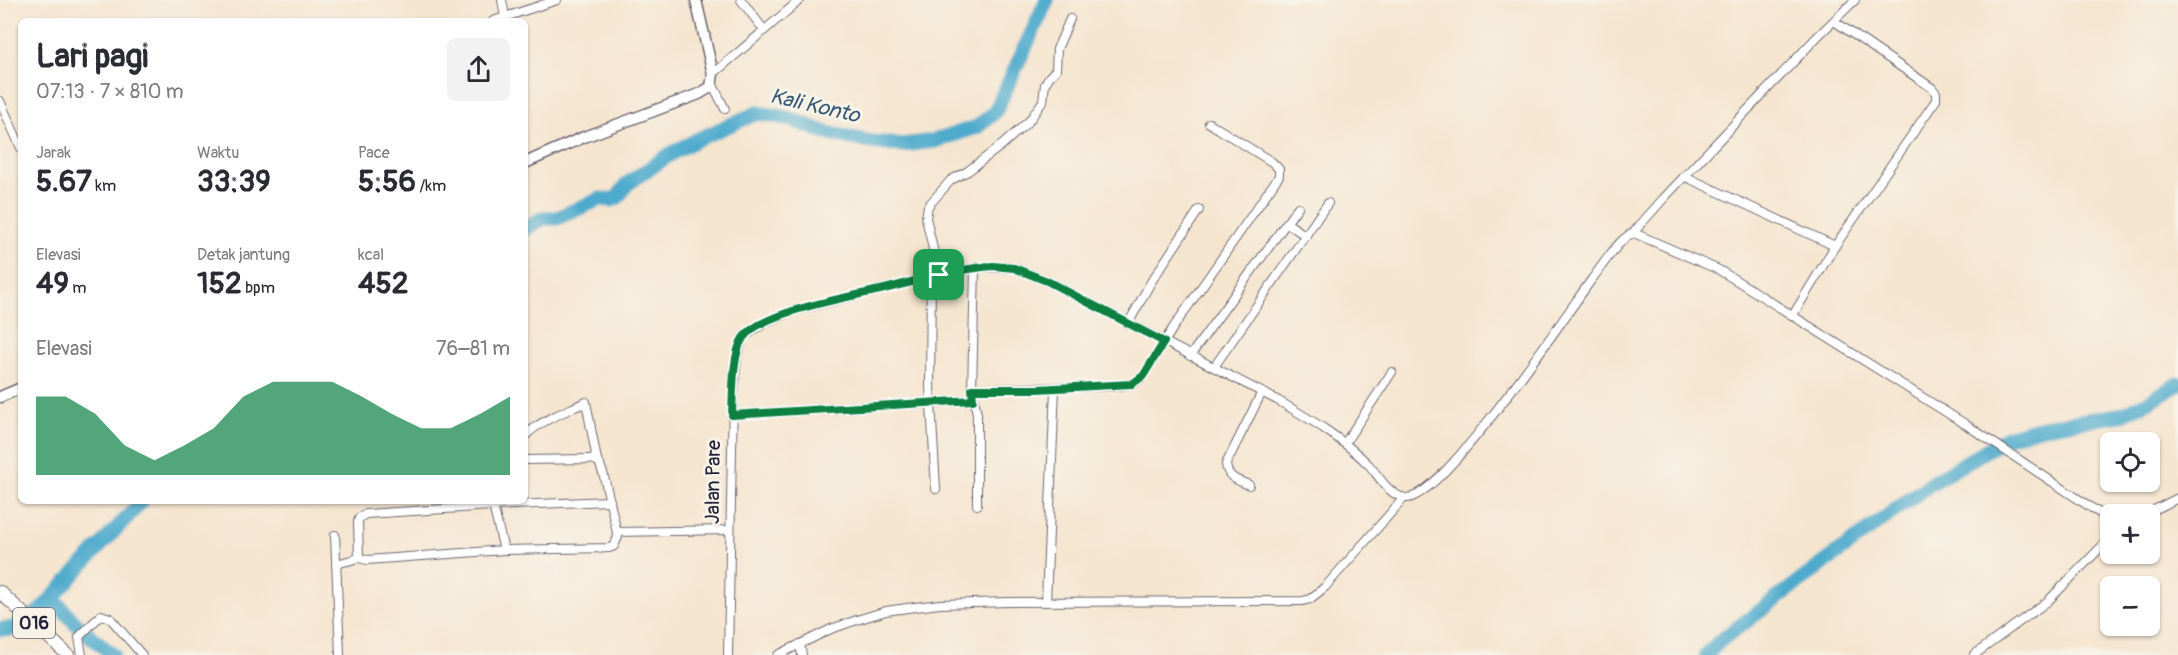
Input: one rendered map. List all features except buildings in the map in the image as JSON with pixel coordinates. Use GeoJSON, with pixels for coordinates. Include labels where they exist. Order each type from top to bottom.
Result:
{"type":"FeatureCollection","features":[{"type":"Feature","properties":{"kind":"main road","name":"016"},"geometry":{"type":"LineString","coordinates":[[0,592],[68,655]]}},
{"type":"Feature","properties":{"kind":"street"},"geometry":{"type":"LineString","coordinates":[[502,0],[505,16]]}},
{"type":"Feature","properties":{"kind":"street"},"geometry":{"type":"LineString","coordinates":[[500,18],[557,0]]}},
{"type":"Feature","properties":{"kind":"street"},"geometry":{"type":"LineString","coordinates":[[696,0],[713,79],[725,109]]}},
{"type":"Feature","properties":{"kind":"street"},"geometry":{"type":"LineString","coordinates":[[741,0],[764,30]]}},
{"type":"Feature","properties":{"kind":"street"},"geometry":{"type":"LineString","coordinates":[[528,162],[584,137],[707,90],[713,79],[764,30],[800,0]]}},
{"type":"Feature","properties":{"kind":"street"},"geometry":{"type":"LineString","coordinates":[[778,655],[856,620],[897,609],[940,604],[1294,602],[1310,599],[1325,587],[1404,498],[1411,498],[1425,489],[1451,466],[1471,444],[1602,266],[1626,237],[1633,233],[1684,176],[1855,0]]}},
{"type":"Feature","properties":{"kind":"street"},"geometry":{"type":"LineString","coordinates":[[936,489],[931,402],[935,276],[926,218],[928,206],[951,180],[968,171],[1002,145],[1029,121],[1040,107],[1048,77],[1056,70],[1057,49],[1070,19]]}},
{"type":"Feature","properties":{"kind":"street"},"geometry":{"type":"LineString","coordinates":[[1793,315],[1835,246],[1931,108],[1936,95],[1935,91],[1923,82],[1834,21]]}},
{"type":"Feature","properties":{"kind":"street"},"geometry":{"type":"LineString","coordinates":[[0,101],[18,141]]}},
{"type":"Feature","properties":{"kind":"street"},"geometry":{"type":"LineString","coordinates":[[972,389],[1120,386],[1135,383],[1150,367],[1164,342],[1279,177],[1279,169],[1272,162],[1209,123]]}},
{"type":"Feature","properties":{"kind":"street"},"geometry":{"type":"LineString","coordinates":[[1684,176],[1835,246]]}},
{"type":"Feature","properties":{"kind":"street"},"geometry":{"type":"LineString","coordinates":[[1214,367],[1328,203]]}},
{"type":"Feature","properties":{"kind":"street"},"geometry":{"type":"LineString","coordinates":[[1190,356],[1298,207]]}},
{"type":"Feature","properties":{"kind":"street"},"geometry":{"type":"LineString","coordinates":[[1128,324],[1151,282],[1199,210]]}},
{"type":"Feature","properties":{"kind":"street"},"geometry":{"type":"LineString","coordinates":[[1287,223],[1306,236]]}},
{"type":"Feature","properties":{"kind":"street"},"geometry":{"type":"LineString","coordinates":[[1633,233],[1719,270],[1793,315],[2100,514]]}},
{"type":"Feature","properties":{"kind":"street","name":"Jalan Pare"},"geometry":{"type":"LineString","coordinates":[[728,655],[732,415],[734,378],[743,337],[765,322],[810,306],[935,276],[975,268],[1004,266],[1024,271],[1311,419],[1345,443],[1375,471],[1388,488],[1404,498]]}},
{"type":"Feature","properties":{"kind":"street"},"geometry":{"type":"LineString","coordinates":[[975,268],[972,389],[977,414],[977,505]]}},
{"type":"Feature","properties":{"kind":"street"},"geometry":{"type":"LineString","coordinates":[[1345,443],[1392,372]]}},
{"type":"Feature","properties":{"kind":"street"},"geometry":{"type":"LineString","coordinates":[[1046,603],[1055,388]]}},
{"type":"Feature","properties":{"kind":"street"},"geometry":{"type":"LineString","coordinates":[[0,397],[18,389]]}},
{"type":"Feature","properties":{"kind":"street"},"geometry":{"type":"LineString","coordinates":[[1249,485],[1230,476],[1226,464],[1262,392]]}},
{"type":"Feature","properties":{"kind":"street"},"geometry":{"type":"LineString","coordinates":[[732,415],[973,400]]}},
{"type":"Feature","properties":{"kind":"street"},"geometry":{"type":"LineString","coordinates":[[336,564],[359,558],[367,560],[504,550],[609,548],[617,542],[617,532],[601,465],[597,460],[586,402],[545,420],[528,433]]}},
{"type":"Feature","properties":{"kind":"street"},"geometry":{"type":"LineString","coordinates":[[528,460],[597,460]]}},
{"type":"Feature","properties":{"kind":"street"},"geometry":{"type":"LineString","coordinates":[[2160,507],[2178,498]]}},
{"type":"Feature","properties":{"kind":"street"},"geometry":{"type":"LineString","coordinates":[[528,502],[610,501]]}},
{"type":"Feature","properties":{"kind":"street"},"geometry":{"type":"LineString","coordinates":[[359,558],[358,522],[362,515],[481,504]]}},
{"type":"Feature","properties":{"kind":"street"},"geometry":{"type":"LineString","coordinates":[[492,504],[504,550]]}},
{"type":"Feature","properties":{"kind":"street"},"geometry":{"type":"LineString","coordinates":[[617,532],[730,530]]}},
{"type":"Feature","properties":{"kind":"street"},"geometry":{"type":"LineString","coordinates":[[335,535],[340,655]]}},
{"type":"Feature","properties":{"kind":"street"},"geometry":{"type":"LineString","coordinates":[[1974,655],[2048,601],[2100,548]]}},
{"type":"Feature","properties":{"kind":"street"},"geometry":{"type":"LineString","coordinates":[[82,655],[79,637],[101,615],[110,618],[142,655]]}},
{"type":"Feature","properties":{"kind":"street"},"geometry":{"type":"LineString","coordinates":[[800,644],[802,655]]}},
{"type":"Feature","properties":{"kind":"waterway","name":"Kali Konto"},"geometry":{"type":"LineString","coordinates":[[528,227],[543,218],[557,218],[600,199],[611,200],[618,197],[627,184],[672,153],[757,113],[787,118],[827,133],[871,142],[903,145],[934,141],[977,127],[995,112],[1047,0]]}},
{"type":"Feature","properties":{"kind":"waterway"},"geometry":{"type":"LineString","coordinates":[[1706,655],[1721,640],[1933,482],[2010,436],[2043,427],[2120,415],[2178,384]]}},
{"type":"Feature","properties":{"kind":"waterway","name":"Kali Konto"},"geometry":{"type":"LineString","coordinates":[[0,629],[11,629],[39,612],[139,504]]}},
{"type":"Feature","properties":{"kind":"waterway"},"geometry":{"type":"LineString","coordinates":[[53,598],[74,622],[113,655]]}},
{"type":"Feature","properties":{"kind":"route"},"geometry":{"type":"LineString","coordinates":[[993,266],[1014,268],[1047,281],[1164,342],[1150,367],[1138,382],[1132,384],[1012,390],[972,389],[973,400],[732,415],[737,356],[743,337],[751,330],[765,322],[810,306],[939,275],[993,266]]}}]}
